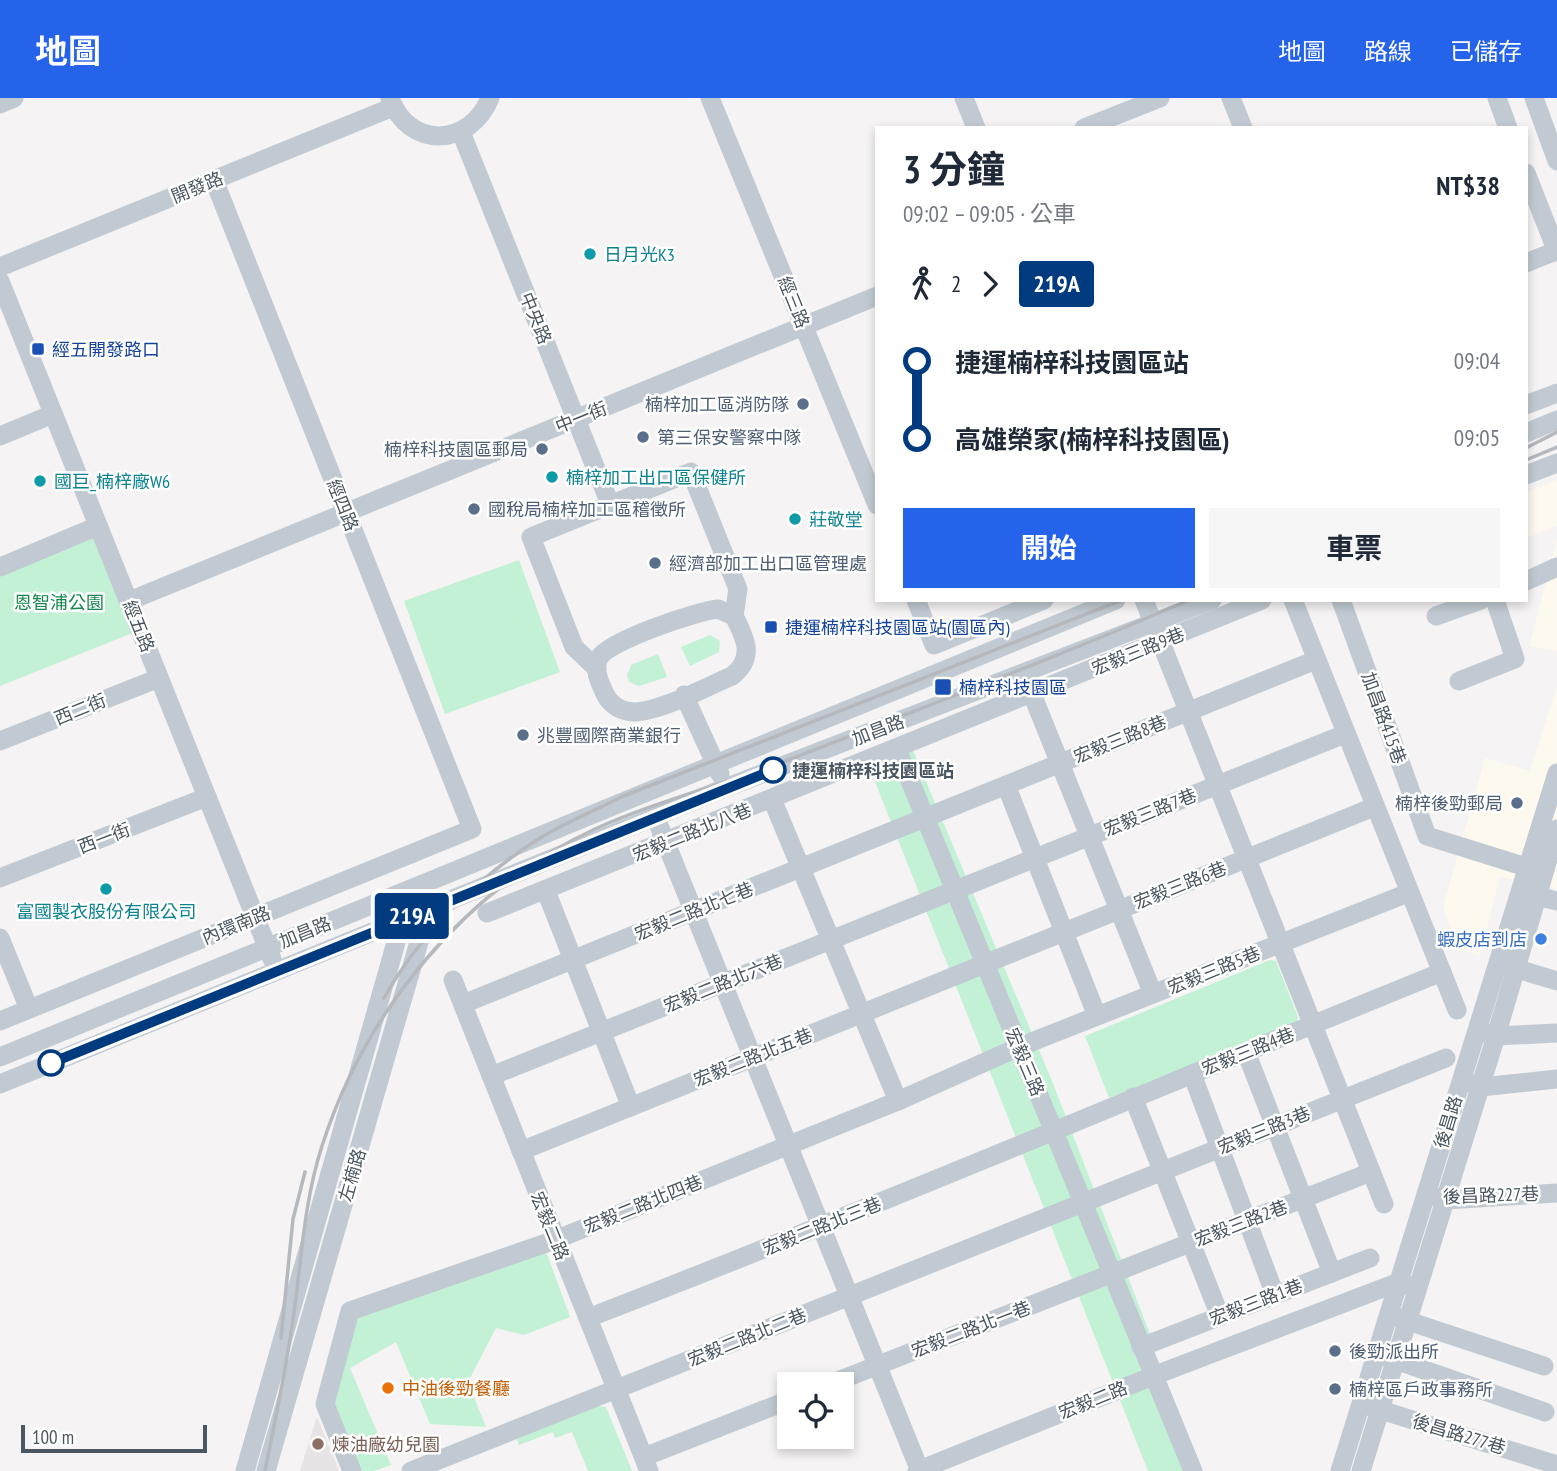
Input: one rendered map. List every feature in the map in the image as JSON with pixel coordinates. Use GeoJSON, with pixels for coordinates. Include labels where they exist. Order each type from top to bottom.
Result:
{"type":"FeatureCollection","features":[{"type":"Feature","properties":{"kind":"street"},"geometry":{"type":"LineString","coordinates":[[0,104],[14,98]]}},
{"type":"Feature","properties":{"kind":"street"},"geometry":{"type":"LineString","coordinates":[[392,102],[401,118],[421,132],[447,136],[461,132],[479,119],[490,98]]}},
{"type":"Feature","properties":{"kind":"street","name":"經三路"},"geometry":{"type":"LineString","coordinates":[[710,98],[875,500]]}},
{"type":"Feature","properties":{"kind":"street"},"geometry":{"type":"LineString","coordinates":[[964,98],[975,126]]}},
{"type":"Feature","properties":{"kind":"street"},"geometry":{"type":"LineString","coordinates":[[1089,126],[1160,98]]}},
{"type":"Feature","properties":{"kind":"street"},"geometry":{"type":"LineString","coordinates":[[1231,98],[1242,126]]}},
{"type":"Feature","properties":{"kind":"street"},"geometry":{"type":"LineString","coordinates":[[1497,98],[1507,126]]}},
{"type":"Feature","properties":{"kind":"street"},"geometry":{"type":"LineString","coordinates":[[1535,98],[1557,160]]}},
{"type":"Feature","properties":{"kind":"street","name":"開發路"},"geometry":{"type":"LineString","coordinates":[[0,267],[214,180],[392,102]]}},
{"type":"Feature","properties":{"kind":"street","name":"中央路"},"geometry":{"type":"LineString","coordinates":[[461,132],[610,504]]}},
{"type":"Feature","properties":{"kind":"street"},"geometry":{"type":"LineString","coordinates":[[1528,178],[1557,252],[1528,262]]}},
{"type":"Feature","properties":{"kind":"street","name":"經四路"},"geometry":{"type":"LineString","coordinates":[[214,180],[472,829]]}},
{"type":"Feature","properties":{"kind":"street","name":"經五路"},"geometry":{"type":"LineString","coordinates":[[0,281],[277,971]]}},
{"type":"Feature","properties":{"kind":"street","name":"中一街"},"geometry":{"type":"LineString","coordinates":[[129,601],[875,297]]}},
{"type":"Feature","properties":{"kind":"street"},"geometry":{"type":"LineString","coordinates":[[1528,404],[1557,393]]}},
{"type":"Feature","properties":{"kind":"street"},"geometry":{"type":"LineString","coordinates":[[0,436],[53,414]]}},
{"type":"Feature","properties":{"kind":"street"},"geometry":{"type":"LineString","coordinates":[[1528,432],[1557,420]]}},
{"type":"Feature","properties":{"kind":"street"},"geometry":{"type":"LineString","coordinates":[[1528,474],[1557,463]]}},
{"type":"Feature","properties":{"kind":"street"},"geometry":{"type":"LineString","coordinates":[[597,668],[574,647],[531,537],[691,472],[738,589],[734,617]]}},
{"type":"Feature","properties":{"kind":"street"},"geometry":{"type":"LineString","coordinates":[[0,567],[98,526]]}},
{"type":"Feature","properties":{"kind":"street"},"geometry":{"type":"LineString","coordinates":[[1528,580],[1557,567]]}},
{"type":"Feature","properties":{"kind":"street"},"geometry":{"type":"LineString","coordinates":[[917,602],[934,645],[1039,602]]}},
{"type":"Feature","properties":{"kind":"street","name":"加昌路"},"geometry":{"type":"LineString","coordinates":[[0,1057],[1111,602]]}},
{"type":"Feature","properties":{"kind":"street"},"geometry":{"type":"LineString","coordinates":[[1145,602],[1384,1204]]}},
{"type":"Feature","properties":{"kind":"street","name":"加昌路"},"geometry":{"type":"LineString","coordinates":[[0,1084],[725,788],[1157,633],[1173,608],[1202,602]]}},
{"type":"Feature","properties":{"kind":"street","name":"宏毅三路9巷"},"geometry":{"type":"LineString","coordinates":[[897,748],[1032,694],[1157,633],[1256,602]]}},
{"type":"Feature","properties":{"kind":"street"},"geometry":{"type":"LineString","coordinates":[[1294,602],[1457,1010]]}},
{"type":"Feature","properties":{"kind":"street","name":"加昌路415巷"},"geometry":{"type":"LineString","coordinates":[[1341,602],[1427,836],[1535,869]]}},
{"type":"Feature","properties":{"kind":"street"},"geometry":{"type":"LineString","coordinates":[[1436,616],[1475,602]]}},
{"type":"Feature","properties":{"kind":"street"},"geometry":{"type":"LineString","coordinates":[[1459,681],[1515,659],[1496,602]]}},
{"type":"Feature","properties":{"kind":"street"},"geometry":{"type":"LineString","coordinates":[[709,610],[727,612],[734,617],[748,650],[743,668],[732,676],[646,710],[617,708],[609,701],[598,680],[597,668],[602,653],[619,642],[709,610]]}},
{"type":"Feature","properties":{"kind":"street","name":"宏毅三路8巷"},"geometry":{"type":"LineString","coordinates":[[925,818],[1316,660]]}},
{"type":"Feature","properties":{"kind":"street","name":"西二街"},"geometry":{"type":"LineString","coordinates":[[0,741],[159,678]]}},
{"type":"Feature","properties":{"kind":"street"},"geometry":{"type":"LineString","coordinates":[[1032,694],[1153,994]]}},
{"type":"Feature","properties":{"kind":"street"},"geometry":{"type":"LineString","coordinates":[[684,695],[725,788]]}},
{"type":"Feature","properties":{"kind":"street","name":"宏毅三路7巷"},"geometry":{"type":"LineString","coordinates":[[955,890],[1346,734]]}},
{"type":"Feature","properties":{"kind":"street","name":"宏毅二路北八巷"},"geometry":{"type":"LineString","coordinates":[[487,913],[897,748]]}},
{"type":"Feature","properties":{"kind":"street","name":"宏毅三路"},"geometry":{"type":"LineString","coordinates":[[897,748],[1190,1470]]}},
{"type":"Feature","properties":{"kind":"street","name":"後昌路"},"geometry":{"type":"LineString","coordinates":[[1360,1471],[1496,1036],[1507,966],[1535,869],[1556,779]]}},
{"type":"Feature","properties":{"kind":"street"},"geometry":{"type":"LineString","coordinates":[[1006,785],[1097,1016]]}},
{"type":"Feature","properties":{"kind":"street","name":"西一街"},"geometry":{"type":"LineString","coordinates":[[0,878],[208,797]]}},
{"type":"Feature","properties":{"kind":"street"},"geometry":{"type":"LineString","coordinates":[[772,799],[898,1101]]}},
{"type":"Feature","properties":{"kind":"street","name":"宏毅三路6巷"},"geometry":{"type":"LineString","coordinates":[[985,964],[1374,807]]}},
{"type":"Feature","properties":{"kind":"street"},"geometry":{"type":"LineString","coordinates":[[655,816],[919,1471]]}},
{"type":"Feature","properties":{"kind":"street","name":"宏毅二路北七巷"},"geometry":{"type":"LineString","coordinates":[[463,1004],[925,818]]}},
{"type":"Feature","properties":{"kind":"street","name":"內環南路"},"geometry":{"type":"LineString","coordinates":[[0,1021],[472,829]]}},
{"type":"Feature","properties":{"kind":"street","name":"後昌路"},"geometry":{"type":"LineString","coordinates":[[1535,869],[1557,829]]}},
{"type":"Feature","properties":{"kind":"street","name":"左楠路"},"geometry":{"type":"LineString","coordinates":[[266,1471],[436,878]]}},
{"type":"Feature","properties":{"kind":"street","name":"左楠路"},"geometry":{"type":"LineString","coordinates":[[245,1471],[410,889]]}},
{"type":"Feature","properties":{"kind":"street","name":"宏毅二路北六巷"},"geometry":{"type":"LineString","coordinates":[[491,1076],[955,890]]}},
{"type":"Feature","properties":{"kind":"street"},"geometry":{"type":"LineString","coordinates":[[546,891],[631,1107]]}},
{"type":"Feature","properties":{"kind":"street","name":"宏毅三路5巷"},"geometry":{"type":"LineString","coordinates":[[1019,1047],[1408,893]]}},
{"type":"Feature","properties":{"kind":"street"},"geometry":{"type":"LineString","coordinates":[[1528,894],[1557,901]]}},
{"type":"Feature","properties":{"kind":"street"},"geometry":{"type":"LineString","coordinates":[[0,938],[29,1009]]}},
{"type":"Feature","properties":{"kind":"street","name":"宏毅二路北五巷"},"geometry":{"type":"LineString","coordinates":[[521,1151],[985,964]]}},
{"type":"Feature","properties":{"kind":"street"},"geometry":{"type":"LineString","coordinates":[[1507,966],[1557,981]]}},
{"type":"Feature","properties":{"kind":"street","name":"後昌路"},"geometry":{"type":"LineString","coordinates":[[1339,1471],[1477,1031],[1507,966]]}},
{"type":"Feature","properties":{"kind":"street","name":"宏毅三路4巷"},"geometry":{"type":"LineString","coordinates":[[1054,1130],[1442,972]]}},
{"type":"Feature","properties":{"kind":"street","name":"宏毅二路"},"geometry":{"type":"LineString","coordinates":[[453,980],[647,1464]]}},
{"type":"Feature","properties":{"kind":"street"},"geometry":{"type":"LineString","coordinates":[[1477,1031],[1496,1036],[1557,1033]]}},
{"type":"Feature","properties":{"kind":"street","name":"宏毅二路北四巷"},"geometry":{"type":"LineString","coordinates":[[352,1471],[325,1404],[350,1311],[555,1240],[898,1101],[1019,1047]]}},
{"type":"Feature","properties":{"kind":"street"},"geometry":{"type":"LineString","coordinates":[[1246,1052],[1332,1273]]}},
{"type":"Feature","properties":{"kind":"street","name":"宏毅三路3巷"},"geometry":{"type":"LineString","coordinates":[[1083,1203],[1446,1058]]}},
{"type":"Feature","properties":{"kind":"street"},"geometry":{"type":"LineString","coordinates":[[1192,1074],[1275,1295]]}},
{"type":"Feature","properties":{"kind":"street"},"geometry":{"type":"LineString","coordinates":[[1461,1082],[1481,1087],[1557,1079]]}},
{"type":"Feature","properties":{"kind":"street"},"geometry":{"type":"LineString","coordinates":[[1133,1097],[1220,1316]]}},
{"type":"Feature","properties":{"kind":"street","name":"宏毅二路北三巷"},"geometry":{"type":"LineString","coordinates":[[588,1318],[820,1228],[1054,1130]]}},
{"type":"Feature","properties":{"kind":"street","name":"宏毅三路2巷"},"geometry":{"type":"LineString","coordinates":[[1112,1274],[1371,1172]]}},
{"type":"Feature","properties":{"kind":"street","name":"後昌路227巷"},"geometry":{"type":"LineString","coordinates":[[1426,1195],[1446,1200],[1557,1193]]}},
{"type":"Feature","properties":{"kind":"street","name":"宏毅二路北二巷"},"geometry":{"type":"LineString","coordinates":[[411,1471],[1083,1203]]}},
{"type":"Feature","properties":{"kind":"street","name":"宏毅三路1巷"},"geometry":{"type":"LineString","coordinates":[[1141,1347],[1370,1258]]}},
{"type":"Feature","properties":{"kind":"street","name":"宏毅二路北一巷"},"geometry":{"type":"LineString","coordinates":[[854,1375],[1112,1274]]}},
{"type":"Feature","properties":{"kind":"street"},"geometry":{"type":"LineString","coordinates":[[1153,1376],[1399,1282],[1418,1289]]}},
{"type":"Feature","properties":{"kind":"street"},"geometry":{"type":"LineString","coordinates":[[1389,1315],[1544,1366]]}},
{"type":"Feature","properties":{"kind":"street"},"geometry":{"type":"LineString","coordinates":[[1377,1353],[1545,1412]]}},
{"type":"Feature","properties":{"kind":"street","name":"宏毅二路"},"geometry":{"type":"LineString","coordinates":[[919,1471],[1153,1376]]}},
{"type":"Feature","properties":{"kind":"street","name":"後昌路277巷"},"geometry":{"type":"LineString","coordinates":[[1361,1404],[1557,1465]]}},
{"type":"Feature","properties":{"kind":"street"},"geometry":{"type":"LineString","coordinates":[[647,1464],[777,1405]]}},
{"type":"Feature","properties":{"kind":"shaded area"},"geometry":{"type":"Polygon","coordinates":[[[1557,480],[1557,526],[1528,537],[1528,492],[1557,480]]]}},
{"type":"Feature","properties":{"kind":"shaded area"},"geometry":{"type":"Polygon","coordinates":[[[1557,539],[1557,651],[1529,646],[1557,539]]]}},
{"type":"Feature","properties":{"kind":"shaded area"},"geometry":{"type":"Polygon","coordinates":[[[1557,686],[1557,889],[1500,877],[1480,956],[1458,949],[1443,907],[1485,758],[1530,771],[1557,686]]]}},
{"type":"Feature","properties":{"kind":"shaded area","name":"煉油廠幼兒園"},"geometry":{"type":"Polygon","coordinates":[[[317,1417],[339,1471],[300,1471],[317,1417]]]}},
{"type":"Feature","properties":{"kind":"green space","name":"恩智浦公園"},"geometry":{"type":"Polygon","coordinates":[[[98,526],[140,630],[0,686],[0,567],[98,526]]]}},
{"type":"Feature","properties":{"kind":"green space"},"geometry":{"type":"Polygon","coordinates":[[[519,560],[560,672],[445,714],[404,601],[519,560]]]}},
{"type":"Feature","properties":{"kind":"green space"},"geometry":{"type":"Polygon","coordinates":[[[710,635],[720,641],[719,652],[690,666],[681,647],[710,635]]]}},
{"type":"Feature","properties":{"kind":"green space"},"geometry":{"type":"Polygon","coordinates":[[[658,654],[667,677],[639,686],[629,682],[627,675],[631,665],[658,654]]]}},
{"type":"Feature","properties":{"kind":"green space"},"geometry":{"type":"Polygon","coordinates":[[[912,748],[1052,1081],[1150,1334],[1185,1471],[1148,1471],[868,764],[912,748]]]}},
{"type":"Feature","properties":{"kind":"green space"},"geometry":{"type":"Polygon","coordinates":[[[1270,960],[1276,961],[1298,1017],[1296,1024],[1109,1098],[1085,1036],[1270,960]]]}},
{"type":"Feature","properties":{"kind":"green space"},"geometry":{"type":"Polygon","coordinates":[[[539,1249],[547,1254],[570,1317],[524,1335],[496,1328],[468,1382],[486,1427],[430,1424],[396,1342],[350,1368],[391,1465],[374,1471],[362,1471],[332,1404],[355,1316],[539,1249]]]}},
{"type":"Feature","properties":{"kind":"green space"},"geometry":{"type":"Polygon","coordinates":[[[596,1406],[606,1407],[632,1471],[588,1471],[572,1432],[555,1438],[553,1432],[519,1445],[516,1436],[596,1406]]]}},
{"type":"Feature","properties":{"kind":"railway"},"geometry":{"type":"LineString","coordinates":[[1528,447],[1557,432]]}},
{"type":"Feature","properties":{"kind":"railway"},"geometry":{"type":"LineString","coordinates":[[1528,459],[1557,447]]}},
{"type":"Feature","properties":{"kind":"railway"},"geometry":{"type":"LineString","coordinates":[[384,998],[415,951],[452,909],[495,870],[540,838],[621,797],[1117,602]]}},
{"type":"Feature","properties":{"kind":"railway"},"geometry":{"type":"LineString","coordinates":[[265,1471],[289,1347],[308,1205],[322,1146],[341,1096],[364,1049],[425,960],[462,921],[502,886],[546,855],[593,830],[641,810],[791,759],[1041,662],[1184,602]]}},
{"type":"Feature","properties":{"kind":"railway"},"geometry":{"type":"LineString","coordinates":[[281,1338],[293,1219],[305,1172]]}},
{"type":"Feature","properties":{"kind":"bus line","name":"219A"},"geometry":{"type":"LineString","coordinates":[[51,1063],[773,770]]}},
{"type":"Feature","properties":{"kind":"place","name":"日月光K3"},"geometry":{"type":"Point","coordinates":[590,254]}},
{"type":"Feature","properties":{"kind":"place","name":"經五開發路口"},"geometry":{"type":"Point","coordinates":[38,349]}},
{"type":"Feature","properties":{"kind":"place","name":"楠梓加工區消防隊"},"geometry":{"type":"Point","coordinates":[803,404]}},
{"type":"Feature","properties":{"kind":"place","name":"第三保安警察中隊"},"geometry":{"type":"Point","coordinates":[643,437]}},
{"type":"Feature","properties":{"kind":"place","name":"楠梓科技園區郵局"},"geometry":{"type":"Point","coordinates":[542,449]}},
{"type":"Feature","properties":{"kind":"place","name":"楠梓加工出口區保健所"},"geometry":{"type":"Point","coordinates":[552,477]}},
{"type":"Feature","properties":{"kind":"place","name":"國巨_楠梓廠W6"},"geometry":{"type":"Point","coordinates":[40,481]}},
{"type":"Feature","properties":{"kind":"place","name":"國稅局楠梓加工區稽徵所"},"geometry":{"type":"Point","coordinates":[474,509]}},
{"type":"Feature","properties":{"kind":"place","name":"莊敬堂"},"geometry":{"type":"Point","coordinates":[795,519]}},
{"type":"Feature","properties":{"kind":"place","name":"經濟部加工出口區管理處"},"geometry":{"type":"Point","coordinates":[655,563]}},
{"type":"Feature","properties":{"kind":"place","name":"捷運楠梓科技園區站(園區內)"},"geometry":{"type":"Point","coordinates":[771,627]}},
{"type":"Feature","properties":{"kind":"place","name":"楠梓科技園區"},"geometry":{"type":"Point","coordinates":[943,687]}},
{"type":"Feature","properties":{"kind":"place","name":"兆豐國際商業銀行"},"geometry":{"type":"Point","coordinates":[523,735]}},
{"type":"Feature","properties":{"kind":"place","name":"捷運楠梓科技園區站"},"geometry":{"type":"Point","coordinates":[773,770]}},
{"type":"Feature","properties":{"kind":"place","name":"楠梓後勁郵局"},"geometry":{"type":"Point","coordinates":[1517,803]}},
{"type":"Feature","properties":{"kind":"place","name":"富國製衣股份有限公司"},"geometry":{"type":"Point","coordinates":[106,889]}},
{"type":"Feature","properties":{"kind":"place","name":"蝦皮店到店"},"geometry":{"type":"Point","coordinates":[1541,939]}},
{"type":"Feature","properties":{"kind":"place","name":"後勁派出所"},"geometry":{"type":"Point","coordinates":[1335,1351]}},
{"type":"Feature","properties":{"kind":"place","name":"中油後勁餐廳"},"geometry":{"type":"Point","coordinates":[388,1388]}},
{"type":"Feature","properties":{"kind":"place","name":"楠梓區戶政事務所"},"geometry":{"type":"Point","coordinates":[1335,1389]}},
{"type":"Feature","properties":{"kind":"place","name":"煉油廠幼兒園"},"geometry":{"type":"Point","coordinates":[318,1444]}}]}
